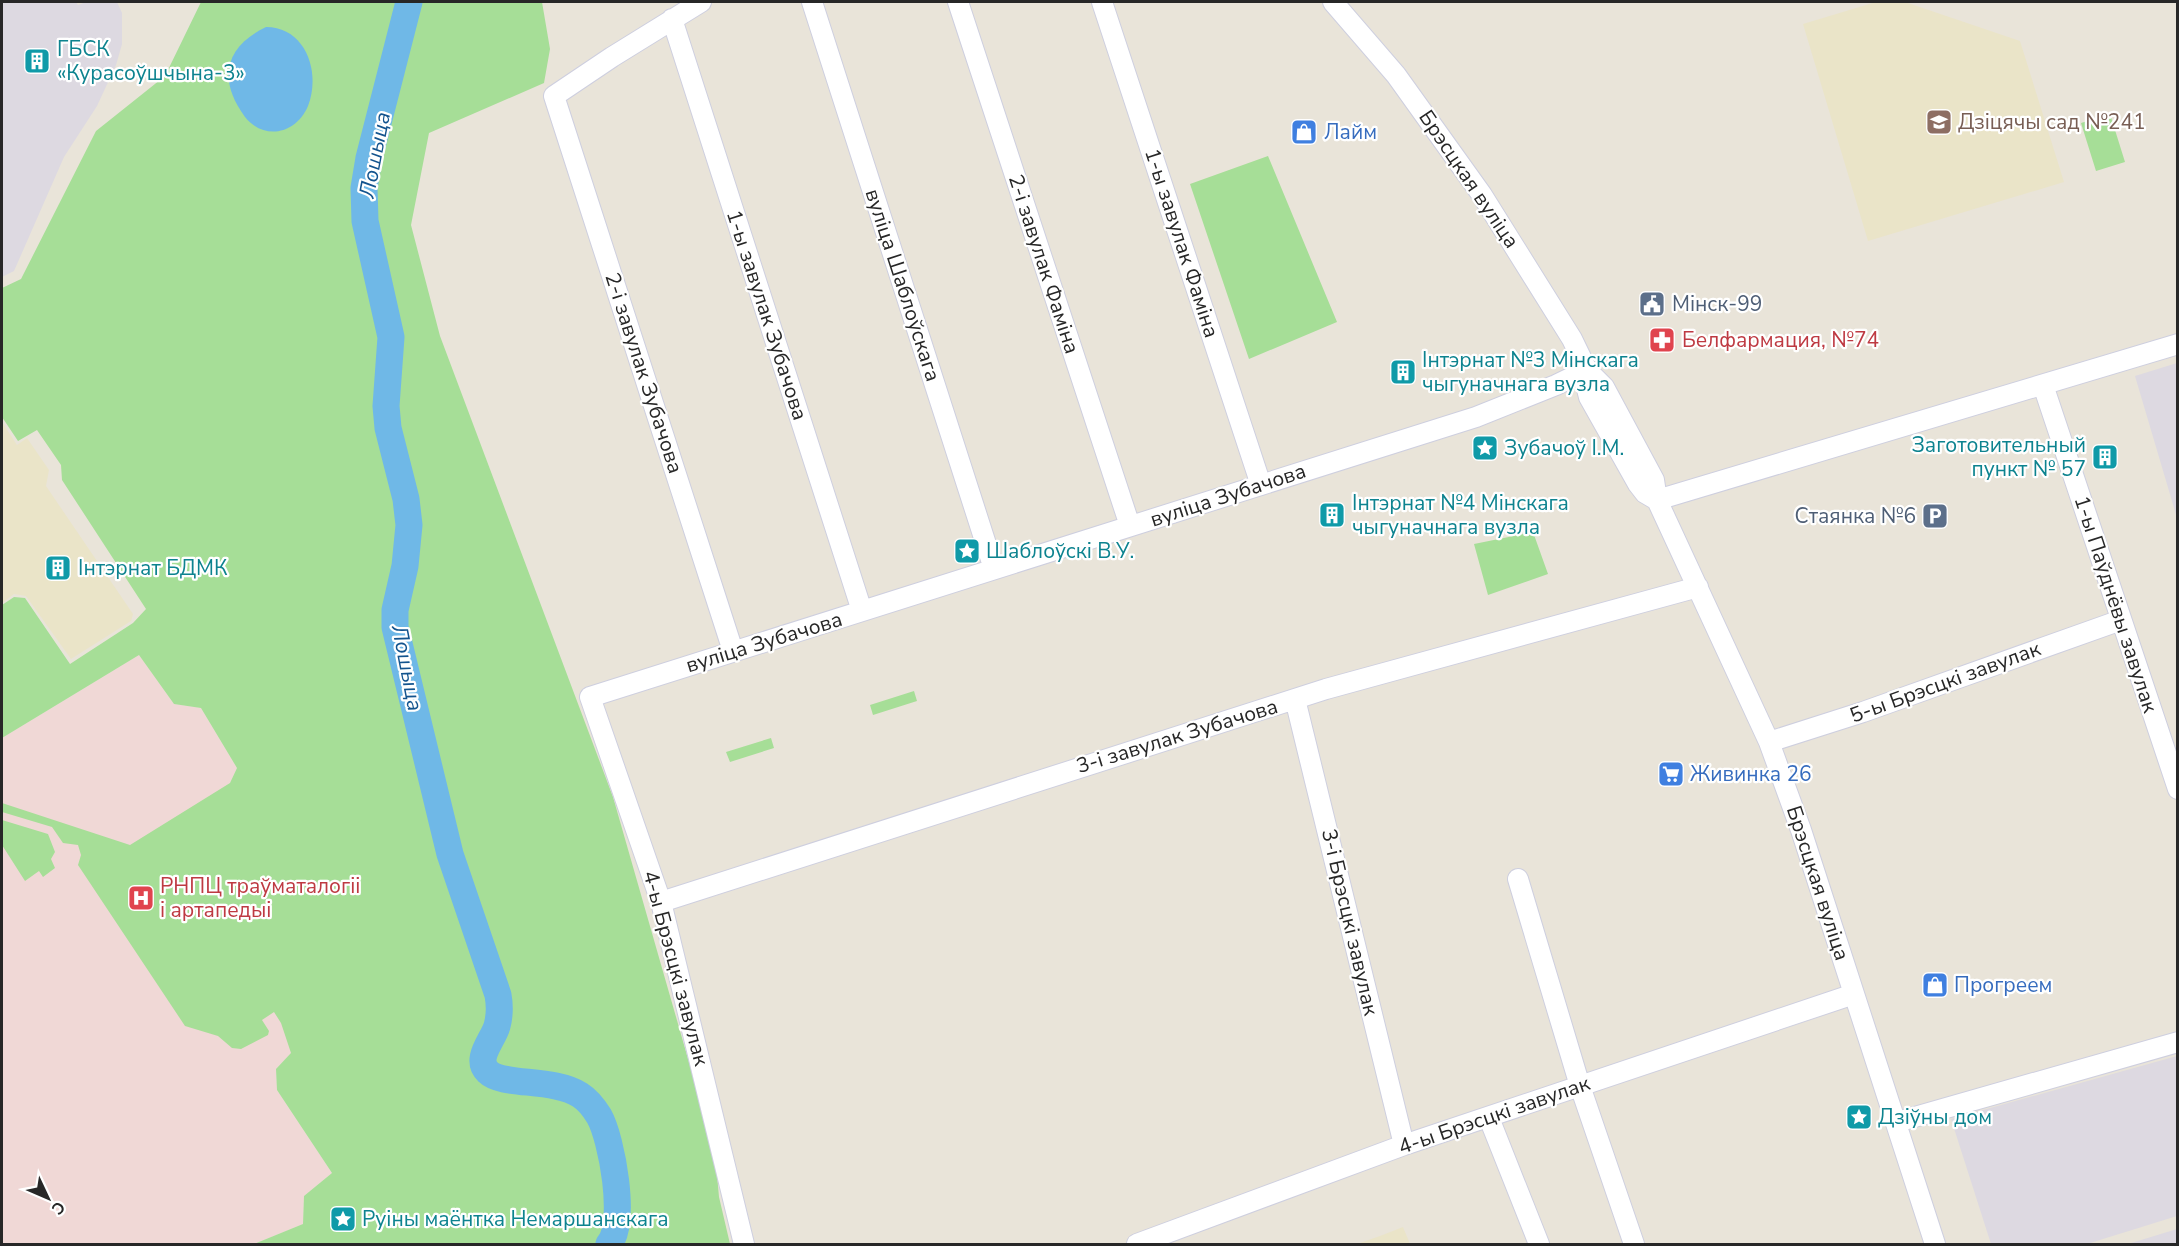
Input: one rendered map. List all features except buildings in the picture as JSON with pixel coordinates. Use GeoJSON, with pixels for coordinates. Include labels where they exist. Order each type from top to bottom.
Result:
{"type":"FeatureCollection","features":[{"type":"Feature","properties":{"kind":"street"},"geometry":{"type":"LineString","coordinates":[[672,19],[701,2]]}},
{"type":"Feature","properties":{"kind":"street","name":"вуліца Шаблоўскага"},"geometry":{"type":"LineString","coordinates":[[812,2],[993,569]]}},
{"type":"Feature","properties":{"kind":"street","name":"2-і завулак Фаміна"},"geometry":{"type":"LineString","coordinates":[[958,2],[1130,526]]}},
{"type":"Feature","properties":{"kind":"street","name":"1-ы завулак Фаміна"},"geometry":{"type":"LineString","coordinates":[[1102,2],[1262,485]]}},
{"type":"Feature","properties":{"kind":"street","name":"Брэсцкая вуліца"},"geometry":{"type":"LineString","coordinates":[[1333,2],[1396,75],[1443,138],[1572,339],[1587,370],[1586,385],[1589,397],[1638,484],[1645,493],[1657,501],[1769,742],[1897,1122],[1935,1245]]}},
{"type":"Feature","properties":{"kind":"street","name":"2-і завулак Зубачова"},"geometry":{"type":"LineString","coordinates":[[672,19],[554,96],[733,651]]}},
{"type":"Feature","properties":{"kind":"street","name":"1-ы завулак Зубачова"},"geometry":{"type":"LineString","coordinates":[[672,19],[862,611]]}},
{"type":"Feature","properties":{"kind":"street"},"geometry":{"type":"LineString","coordinates":[[1657,501],[2178,344]]}},
{"type":"Feature","properties":{"kind":"street","name":"вуліца Зубачова"},"geometry":{"type":"LineString","coordinates":[[590,697],[1476,417],[1587,370]]}},
{"type":"Feature","properties":{"kind":"street","name":"1-ы Паўднёвы завулак"},"geometry":{"type":"LineString","coordinates":[[2043,385],[2178,789]]}},
{"type":"Feature","properties":{"kind":"street","name":"3-і завулак Зубачова"},"geometry":{"type":"LineString","coordinates":[[661,902],[1295,699],[1698,587]]}},
{"type":"Feature","properties":{"kind":"street","name":"5-ы Брэсцкі завулак"},"geometry":{"type":"LineString","coordinates":[[1769,742],[1874,708],[2121,620]]}},
{"type":"Feature","properties":{"kind":"street","name":"4-ы Брэсцкі завулак"},"geometry":{"type":"LineString","coordinates":[[590,697],[661,902],[744,1245]]}},
{"type":"Feature","properties":{"kind":"street","name":"3-і Брэсцкі завулак"},"geometry":{"type":"LineString","coordinates":[[1295,699],[1404,1145]]}},
{"type":"Feature","properties":{"kind":"street"},"geometry":{"type":"LineString","coordinates":[[1518,879],[1580,1086],[1634,1245]]}},
{"type":"Feature","properties":{"kind":"street","name":"4-ы Брэсцкі завулак"},"geometry":{"type":"LineString","coordinates":[[1137,1245],[1404,1145],[1854,994]]}},
{"type":"Feature","properties":{"kind":"street"},"geometry":{"type":"LineString","coordinates":[[1897,1122],[2178,1042]]}},
{"type":"Feature","properties":{"kind":"street"},"geometry":{"type":"LineString","coordinates":[[1489,1118],[1539,1245]]}},
{"type":"Feature","properties":{"kind":"shaded area"},"geometry":{"type":"Polygon","coordinates":[[[2,2],[76,2],[78,5],[86,2],[117,2],[122,13],[122,44],[116,65],[97,106],[64,157],[14,271],[2,277],[2,2]]]}},
{"type":"Feature","properties":{"kind":"shaded area","name":"Дзіцячы сад №241"},"geometry":{"type":"Polygon","coordinates":[[[1876,2],[1905,2],[2020,41],[2064,182],[1868,241],[1803,24],[1876,2]]]}},
{"type":"Feature","properties":{"kind":"shaded area"},"geometry":{"type":"Polygon","coordinates":[[[2178,363],[2177,518],[2135,376],[2178,363]]]}},
{"type":"Feature","properties":{"kind":"shaded area"},"geometry":{"type":"Polygon","coordinates":[[[2,422],[17,445],[27,438],[49,470],[46,486],[133,614],[131,621],[71,659],[26,596],[14,594],[2,603],[2,422]]]}},
{"type":"Feature","properties":{"kind":"shaded area","name":"РНПЦ траўматалогіі і артапедыі"},"geometry":{"type":"Polygon","coordinates":[[[139,655],[174,704],[201,708],[237,768],[230,783],[330,1013],[276,1069],[277,1090],[332,1173],[304,1196],[303,1224],[254,1244],[2,1244],[2,738],[139,655]]]}},
{"type":"Feature","properties":{"kind":"shaded area"},"geometry":{"type":"Polygon","coordinates":[[[2177,1056],[2177,1216],[2087,1244],[1991,1244],[1951,1119],[2177,1056]]]}},
{"type":"Feature","properties":{"kind":"shaded area"},"geometry":{"type":"Polygon","coordinates":[[[1403,1227],[1410,1244],[1357,1244],[1380,1236],[1403,1227]]]}},
{"type":"Feature","properties":{"kind":"shaded area"},"geometry":{"type":"Polygon","coordinates":[[[2177,1229],[2177,1244],[2128,1244],[2177,1229]]]}},
{"type":"Feature","properties":{"kind":"green space"},"geometry":{"type":"Polygon","coordinates":[[[201,2],[542,2],[550,49],[544,83],[429,133],[411,225],[440,336],[613,797],[715,1153],[719,1197],[730,1244],[254,1244],[303,1224],[304,1196],[332,1173],[277,1090],[276,1069],[291,1053],[281,1023],[274,1012],[262,1020],[269,1031],[268,1035],[241,1049],[232,1048],[218,1036],[185,1026],[78,865],[81,855],[78,845],[63,843],[52,827],[2,812],[2,803],[130,845],[230,783],[237,768],[201,708],[174,704],[139,655],[2,738],[2,605],[14,597],[25,598],[70,664],[133,623],[146,609],[62,480],[61,465],[37,430],[18,441],[2,417],[2,288],[21,279],[96,131],[165,76],[201,2]]]}},
{"type":"Feature","properties":{"kind":"green space"},"geometry":{"type":"Polygon","coordinates":[[[2110,114],[2125,162],[2096,171],[2081,123],[2110,114]]]}},
{"type":"Feature","properties":{"kind":"green space"},"geometry":{"type":"Polygon","coordinates":[[[1268,156],[1337,322],[1249,359],[1190,184],[1268,156]]]}},
{"type":"Feature","properties":{"kind":"green space"},"geometry":{"type":"Polygon","coordinates":[[[1533,532],[1548,574],[1488,595],[1474,544],[1533,532]]]}},
{"type":"Feature","properties":{"kind":"green space"},"geometry":{"type":"Polygon","coordinates":[[[914,691],[917,701],[873,715],[870,705],[914,691]]]}},
{"type":"Feature","properties":{"kind":"green space"},"geometry":{"type":"Polygon","coordinates":[[[771,738],[774,748],[730,762],[726,752],[771,738]]]}},
{"type":"Feature","properties":{"kind":"green space"},"geometry":{"type":"Polygon","coordinates":[[[2,820],[48,834],[55,852],[51,859],[55,868],[43,877],[39,871],[25,881],[2,845],[2,820]]]}},
{"type":"Feature","properties":{"kind":"water"},"geometry":{"type":"Polygon","coordinates":[[[266,27],[280,29],[300,43],[307,54],[313,80],[312,93],[303,115],[296,123],[279,131],[261,129],[245,117],[236,103],[229,77],[234,54],[241,44],[266,27]]]}},
{"type":"Feature","properties":{"kind":"waterway","name":"Лошыца"},"geometry":{"type":"LineString","coordinates":[[409,2],[369,158],[364,188],[365,221],[391,337],[386,406],[388,428],[406,499],[409,525],[405,566],[395,610],[395,627],[450,854],[498,995],[498,1022],[484,1055],[484,1067],[488,1072],[505,1079],[557,1086],[569,1090],[583,1097],[595,1110],[609,1143],[616,1181],[617,1218],[609,1244]]}},
{"type":"Feature","properties":{"kind":"place","name":"ГБСК «Курасоўшчына-3»"},"geometry":{"type":"Point","coordinates":[37,61]}},
{"type":"Feature","properties":{"kind":"place","name":"Дзіцячы сад №241"},"geometry":{"type":"Point","coordinates":[1939,122]}},
{"type":"Feature","properties":{"kind":"place","name":"Лайм"},"geometry":{"type":"Point","coordinates":[1304,132]}},
{"type":"Feature","properties":{"kind":"place","name":"Мінск-99"},"geometry":{"type":"Point","coordinates":[1652,304]}},
{"type":"Feature","properties":{"kind":"place","name":"Белфармация, №74"},"geometry":{"type":"Point","coordinates":[1662,340]}},
{"type":"Feature","properties":{"kind":"place","name":"Інтэрнат №3 Мінскага чыгуначнага вузла"},"geometry":{"type":"Point","coordinates":[1403,372]}},
{"type":"Feature","properties":{"kind":"place","name":"Зубачоў І.М."},"geometry":{"type":"Point","coordinates":[1485,448]}},
{"type":"Feature","properties":{"kind":"place","name":"Заготовительный пункт № 57"},"geometry":{"type":"Point","coordinates":[2105,457]}},
{"type":"Feature","properties":{"kind":"place","name":"Інтэрнат №4 Мінскага чыгуначнага вузла"},"geometry":{"type":"Point","coordinates":[1332,515]}},
{"type":"Feature","properties":{"kind":"place","name":"Стаянка №6"},"geometry":{"type":"Point","coordinates":[1935,516]}},
{"type":"Feature","properties":{"kind":"place","name":"Шаблоўскі В.У."},"geometry":{"type":"Point","coordinates":[967,551]}},
{"type":"Feature","properties":{"kind":"place","name":"Інтэрнат БДМК"},"geometry":{"type":"Point","coordinates":[58,568]}},
{"type":"Feature","properties":{"kind":"place","name":"Живинка 26"},"geometry":{"type":"Point","coordinates":[1671,774]}},
{"type":"Feature","properties":{"kind":"place","name":"РНПЦ траўматалогіі і артапедыі"},"geometry":{"type":"Point","coordinates":[141,898]}},
{"type":"Feature","properties":{"kind":"place","name":"Прогреем"},"geometry":{"type":"Point","coordinates":[1935,985]}},
{"type":"Feature","properties":{"kind":"place","name":"Дзіўны дом"},"geometry":{"type":"Point","coordinates":[1859,1117]}},
{"type":"Feature","properties":{"kind":"place","name":"Руіны маёнтка Немаршанскага"},"geometry":{"type":"Point","coordinates":[343,1219]}}]}
